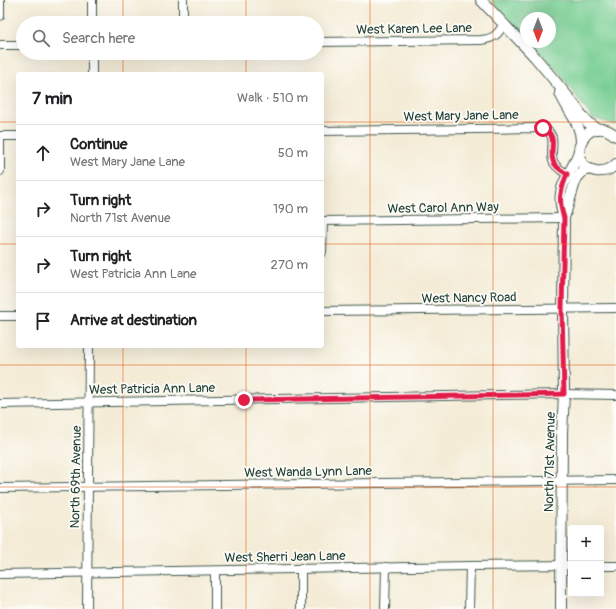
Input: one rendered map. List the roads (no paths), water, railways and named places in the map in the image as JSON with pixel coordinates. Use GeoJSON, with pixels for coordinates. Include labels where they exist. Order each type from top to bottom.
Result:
{"type":"FeatureCollection","features":[{"type":"Feature","properties":{"kind":"street"},"geometry":{"type":"LineString","coordinates":[[0,0],[0,16]]}},
{"type":"Feature","properties":{"kind":"street"},"geometry":{"type":"LineString","coordinates":[[92,0],[92,16]]}},
{"type":"Feature","properties":{"kind":"street"},"geometry":{"type":"LineString","coordinates":[[183,0],[183,16]]}},
{"type":"Feature","properties":{"kind":"street"},"geometry":{"type":"LineString","coordinates":[[481,0],[535,57],[587,122],[598,129],[605,129],[612,132],[616,136]]}},
{"type":"Feature","properties":{"kind":"street","name":"West Karen Lee Lane"},"geometry":{"type":"LineString","coordinates":[[324,42],[481,40],[491,38],[498,34],[504,24]]}},
{"type":"Feature","properties":{"kind":"street"},"geometry":{"type":"LineString","coordinates":[[0,45],[16,45]]}},
{"type":"Feature","properties":{"kind":"street"},"geometry":{"type":"LineString","coordinates":[[92,60],[92,72]]}},
{"type":"Feature","properties":{"kind":"street"},"geometry":{"type":"LineString","coordinates":[[557,84],[563,101],[579,127],[582,161],[590,169],[602,172],[615,166]]}},
{"type":"Feature","properties":{"kind":"street","name":"West Mary Jane Lane"},"geometry":{"type":"LineString","coordinates":[[324,131],[543,128],[549,131],[552,138],[553,161],[558,168],[567,174]]}},
{"type":"Feature","properties":{"kind":"street","name":"North 71st Avenue"},"geometry":{"type":"LineString","coordinates":[[564,218],[560,205],[561,191],[567,174],[574,163],[580,146],[588,132],[598,129]]}},
{"type":"Feature","properties":{"kind":"street"},"geometry":{"type":"LineString","coordinates":[[0,171],[0,136],[16,136]]}},
{"type":"Feature","properties":{"kind":"street","name":"North 71st Avenue"},"geometry":{"type":"LineString","coordinates":[[561,609],[566,565],[562,480],[564,394],[562,309],[564,218],[576,179],[584,171],[590,169]]}},
{"type":"Feature","properties":{"kind":"street","name":"West Carol Ann Way"},"geometry":{"type":"LineString","coordinates":[[324,221],[564,218]]}},
{"type":"Feature","properties":{"kind":"street","name":"West Nancy Road"},"geometry":{"type":"LineString","coordinates":[[324,311],[616,308]]}},
{"type":"Feature","properties":{"kind":"street"},"geometry":{"type":"LineString","coordinates":[[0,316],[16,316]]}},
{"type":"Feature","properties":{"kind":"street","name":"North 69th Avenue"},"geometry":{"type":"LineString","coordinates":[[87,609],[86,572],[89,348]]}},
{"type":"Feature","properties":{"kind":"street","name":"West Patricia Ann Lane"},"geometry":{"type":"LineString","coordinates":[[0,404],[564,394],[616,395]]}},
{"type":"Feature","properties":{"kind":"street","name":"West Wanda Lynn Lane"},"geometry":{"type":"LineString","coordinates":[[0,488],[616,480]]}},
{"type":"Feature","properties":{"kind":"street","name":"West Sherri Jean Lane"},"geometry":{"type":"LineString","coordinates":[[0,574],[215,571],[301,568],[566,565]]}},
{"type":"Feature","properties":{"kind":"street"},"geometry":{"type":"LineString","coordinates":[[469,609],[470,566]]}},
{"type":"Feature","properties":{"kind":"street"},"geometry":{"type":"LineString","coordinates":[[604,566],[616,566]]}},
{"type":"Feature","properties":{"kind":"street"},"geometry":{"type":"LineString","coordinates":[[385,609],[386,567]]}},
{"type":"Feature","properties":{"kind":"street"},"geometry":{"type":"LineString","coordinates":[[301,568],[301,609]]}},
{"type":"Feature","properties":{"kind":"street"},"geometry":{"type":"LineString","coordinates":[[215,571],[215,609]]}}]}
